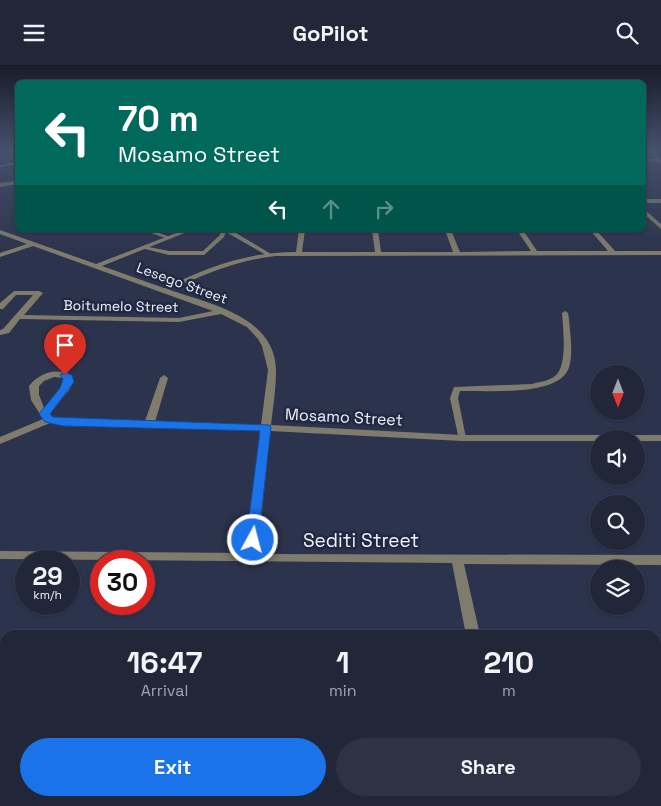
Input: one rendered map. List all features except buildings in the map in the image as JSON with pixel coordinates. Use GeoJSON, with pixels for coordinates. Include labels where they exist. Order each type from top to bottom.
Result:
{"type":"FeatureCollection","features":[{"type":"Feature","properties":{"kind":"street"},"geometry":{"type":"LineString","coordinates":[[646,201],[661,201]]}},
{"type":"Feature","properties":{"kind":"street"},"geometry":{"type":"LineString","coordinates":[[646,213],[661,227]]}},
{"type":"Feature","properties":{"kind":"street","name":"Lesego Street"},"geometry":{"type":"LineString","coordinates":[[0,232],[222,311],[248,324],[266,342],[272,370],[251,558]]}},
{"type":"Feature","properties":{"kind":"street"},"geometry":{"type":"LineString","coordinates":[[97,266],[184,232]]}},
{"type":"Feature","properties":{"kind":"street"},"geometry":{"type":"LineString","coordinates":[[299,253],[302,232]]}},
{"type":"Feature","properties":{"kind":"street"},"geometry":{"type":"LineString","coordinates":[[375,232],[378,253]]}},
{"type":"Feature","properties":{"kind":"street"},"geometry":{"type":"LineString","coordinates":[[449,232],[457,253]]}},
{"type":"Feature","properties":{"kind":"street"},"geometry":{"type":"LineString","coordinates":[[521,232],[535,253]]}},
{"type":"Feature","properties":{"kind":"street"},"geometry":{"type":"LineString","coordinates":[[595,232],[613,253]]}},
{"type":"Feature","properties":{"kind":"street"},"geometry":{"type":"LineString","coordinates":[[0,255],[32,244]]}},
{"type":"Feature","properties":{"kind":"street"},"geometry":{"type":"LineString","coordinates":[[166,290],[226,262],[268,254],[661,253]]}},
{"type":"Feature","properties":{"kind":"street"},"geometry":{"type":"LineString","coordinates":[[0,307],[14,293],[39,293],[6,331],[0,333]]}},
{"type":"Feature","properties":{"kind":"street","name":"Boitumelo Street"},"geometry":{"type":"LineString","coordinates":[[18,317],[179,320],[222,311]]}},
{"type":"Feature","properties":{"kind":"street"},"geometry":{"type":"LineString","coordinates":[[0,441],[47,417],[65,389],[68,377],[60,375],[44,376],[34,386],[33,398],[47,417]]}},
{"type":"Feature","properties":{"kind":"street"},"geometry":{"type":"LineString","coordinates":[[149,425],[164,378]]}},
{"type":"Feature","properties":{"kind":"street","name":"Mosamo Street"},"geometry":{"type":"LineString","coordinates":[[47,417],[63,422],[266,428],[462,438],[661,438]]}},
{"type":"Feature","properties":{"kind":"street","name":"Sediti Street"},"geometry":{"type":"LineString","coordinates":[[0,555],[661,560]]}},
{"type":"Feature","properties":{"kind":"street"},"geometry":{"type":"LineString","coordinates":[[457,559],[472,630]]}},
{"type":"Feature","properties":{"kind":"lane"},"geometry":{"type":"LineString","coordinates":[[152,232],[170,238]]}},
{"type":"Feature","properties":{"kind":"lane"},"geometry":{"type":"LineString","coordinates":[[144,248],[169,253],[204,253],[224,232]]}},
{"type":"Feature","properties":{"kind":"lane"},"geometry":{"type":"LineString","coordinates":[[229,232],[268,254]]}},
{"type":"Feature","properties":{"kind":"lane"},"geometry":{"type":"LineString","coordinates":[[462,438],[454,398],[457,389],[525,387],[547,382],[561,375],[565,369],[568,333],[565,313]]}},
{"type":"Feature","properties":{"kind":"route"},"geometry":{"type":"LineString","coordinates":[[65,375],[68,377],[68,382],[65,389],[44,414],[49,419],[63,422],[266,428],[253,540]]}}]}
